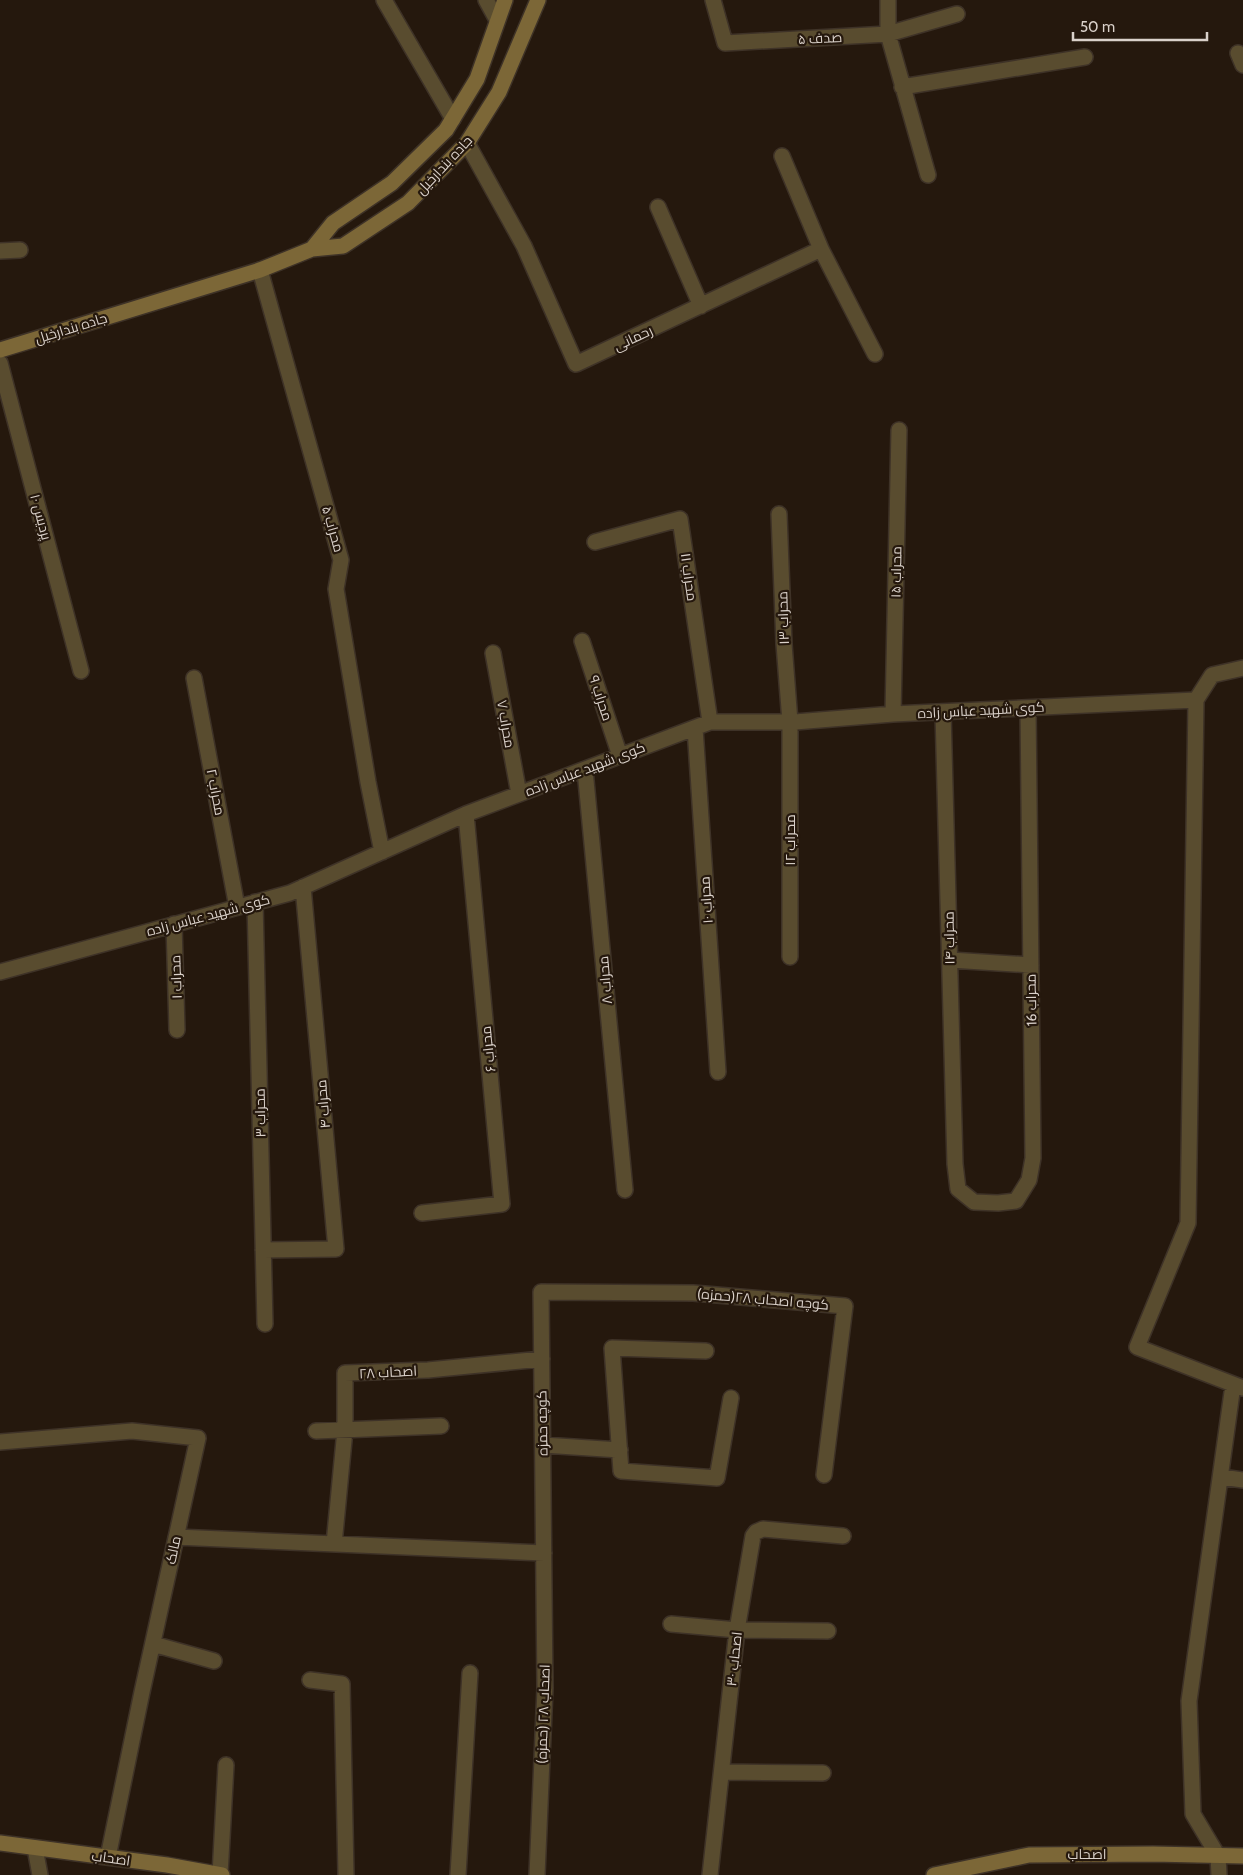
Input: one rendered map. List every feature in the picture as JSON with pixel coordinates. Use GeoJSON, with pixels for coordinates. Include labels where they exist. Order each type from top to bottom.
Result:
{"type":"FeatureCollection","features":[{"type":"Feature","properties":{"kind":"main road","name":"جاده بندارخیل"},"geometry":{"type":"LineString","coordinates":[[312,249],[333,223],[392,183],[446,130],[477,79],[505,0]]}},
{"type":"Feature","properties":{"kind":"main road","name":"جاده بندارخیل"},"geometry":{"type":"LineString","coordinates":[[0,350],[260,270],[312,249],[343,246],[408,203],[467,144],[499,92],[538,0]]}},
{"type":"Feature","properties":{"kind":"main road","name":"اصحاب"},"geometry":{"type":"LineString","coordinates":[[0,1843],[167,1865],[221,1875]]}},
{"type":"Feature","properties":{"kind":"main road","name":"اصحاب"},"geometry":{"type":"LineString","coordinates":[[934,1875],[1029,1855],[1153,1854],[1243,1856]]}},
{"type":"Feature","properties":{"kind":"street"},"geometry":{"type":"LineString","coordinates":[[384,0],[453,119]]}},
{"type":"Feature","properties":{"kind":"street"},"geometry":{"type":"LineString","coordinates":[[486,0],[497,20]]}},
{"type":"Feature","properties":{"kind":"street","name":"صدف ۵"},"geometry":{"type":"LineString","coordinates":[[713,0],[725,43],[888,34],[957,14]]}},
{"type":"Feature","properties":{"kind":"street"},"geometry":{"type":"LineString","coordinates":[[888,0],[888,34],[928,174]]}},
{"type":"Feature","properties":{"kind":"street"},"geometry":{"type":"LineString","coordinates":[[902,87],[1084,57]]}},
{"type":"Feature","properties":{"kind":"street","name":"رحمانی"},"geometry":{"type":"LineString","coordinates":[[467,144],[524,246],[576,364],[821,249]]}},
{"type":"Feature","properties":{"kind":"street"},"geometry":{"type":"LineString","coordinates":[[782,156],[821,249],[875,354]]}},
{"type":"Feature","properties":{"kind":"street"},"geometry":{"type":"LineString","coordinates":[[658,207],[701,306]]}},
{"type":"Feature","properties":{"kind":"street"},"geometry":{"type":"LineString","coordinates":[[0,251],[20,250]]}},
{"type":"Feature","properties":{"kind":"street","name":"محراب ۵"},"geometry":{"type":"LineString","coordinates":[[260,270],[341,560],[336,589],[368,782],[382,852]]}},
{"type":"Feature","properties":{"kind":"street","name":"پردیس ۱۰"},"geometry":{"type":"LineString","coordinates":[[0,363],[81,671]]}},
{"type":"Feature","properties":{"kind":"street","name":"محراب ۱۵"},"geometry":{"type":"LineString","coordinates":[[893,714],[899,430]]}},
{"type":"Feature","properties":{"kind":"street","name":"محراب ۱۳"},"geometry":{"type":"LineString","coordinates":[[780,514],[784,644],[790,722]]}},
{"type":"Feature","properties":{"kind":"street","name":"محراب ۱۱"},"geometry":{"type":"LineString","coordinates":[[595,542],[680,519],[710,722]]}},
{"type":"Feature","properties":{"kind":"street","name":"محراب ۹"},"geometry":{"type":"LineString","coordinates":[[582,640],[620,756]]}},
{"type":"Feature","properties":{"kind":"street","name":"محراب ۷"},"geometry":{"type":"LineString","coordinates":[[493,653],[518,794]]}},
{"type":"Feature","properties":{"kind":"street"},"geometry":{"type":"LineString","coordinates":[[1219,1875],[1218,1856],[1193,1814],[1189,1701],[1222,1477],[1238,1386],[1137,1347],[1188,1223],[1196,700],[1212,675],[1243,668]]}},
{"type":"Feature","properties":{"kind":"street","name":"محراب ۲"},"geometry":{"type":"LineString","coordinates":[[194,678],[237,907]]}},
{"type":"Feature","properties":{"kind":"street","name":"کوی شهید عباس زاده"},"geometry":{"type":"LineString","coordinates":[[0,972],[290,893],[466,814],[710,722],[790,722],[893,714],[1196,700]]}},
{"type":"Feature","properties":{"kind":"street","name":"محراب 16"},"geometry":{"type":"LineString","coordinates":[[955,1164],[958,1189],[974,1202],[998,1203],[1016,1201],[1029,1180],[1033,1158],[1028,708]]}},
{"type":"Feature","properties":{"kind":"street","name":"محراب ۱۴"},"geometry":{"type":"LineString","coordinates":[[943,712],[955,1164]]}},
{"type":"Feature","properties":{"kind":"street","name":"محراب ۱۲"},"geometry":{"type":"LineString","coordinates":[[790,722],[790,957]]}},
{"type":"Feature","properties":{"kind":"street","name":"محراب ۱۰"},"geometry":{"type":"LineString","coordinates":[[695,728],[718,1072]]}},
{"type":"Feature","properties":{"kind":"street","name":"محراب ۸"},"geometry":{"type":"LineString","coordinates":[[585,770],[625,1190]]}},
{"type":"Feature","properties":{"kind":"street","name":"محراب ۶"},"geometry":{"type":"LineString","coordinates":[[422,1213],[502,1204],[466,814]]}},
{"type":"Feature","properties":{"kind":"street","name":"محراب ۴"},"geometry":{"type":"LineString","coordinates":[[263,1250],[336,1249],[303,887]]}},
{"type":"Feature","properties":{"kind":"street","name":"محراب ۳"},"geometry":{"type":"LineString","coordinates":[[255,902],[265,1324]]}},
{"type":"Feature","properties":{"kind":"street","name":"محراب ۱"},"geometry":{"type":"LineString","coordinates":[[174,924],[178,1030]]}},
{"type":"Feature","properties":{"kind":"street"},"geometry":{"type":"LineString","coordinates":[[950,960],[1031,965]]}},
{"type":"Feature","properties":{"kind":"street","name":"کوچه حمزه"},"geometry":{"type":"LineString","coordinates":[[541,1292],[544,1553]]}},
{"type":"Feature","properties":{"kind":"street","name":"کوچه اصحاب ۲۸(حمزه)"},"geometry":{"type":"LineString","coordinates":[[541,1292],[693,1293],[845,1306],[824,1475]]}},
{"type":"Feature","properties":{"kind":"street"},"geometry":{"type":"LineString","coordinates":[[706,1351],[612,1348],[621,1471],[717,1478],[731,1398]]}},
{"type":"Feature","properties":{"kind":"street","name":"اصحاب ۲۸"},"geometry":{"type":"LineString","coordinates":[[334,1544],[344,1430],[345,1373],[428,1370],[542,1358]]}},
{"type":"Feature","properties":{"kind":"street"},"geometry":{"type":"LineString","coordinates":[[316,1431],[441,1426]]}},
{"type":"Feature","properties":{"kind":"street","name":"مالک"},"geometry":{"type":"LineString","coordinates":[[0,1442],[132,1431],[198,1438],[108,1857]]}},
{"type":"Feature","properties":{"kind":"street"},"geometry":{"type":"LineString","coordinates":[[543,1445],[620,1450]]}},
{"type":"Feature","properties":{"kind":"street"},"geometry":{"type":"LineString","coordinates":[[1222,1477],[1243,1480]]}},
{"type":"Feature","properties":{"kind":"street","name":"اصحاب ۳۰"},"geometry":{"type":"LineString","coordinates":[[710,1875],[737,1630],[754,1536],[756,1532],[762,1529],[843,1536]]}},
{"type":"Feature","properties":{"kind":"street"},"geometry":{"type":"LineString","coordinates":[[176,1537],[544,1553]]}},
{"type":"Feature","properties":{"kind":"street","name":"اصحاب ۲۸ (حمزه)"},"geometry":{"type":"LineString","coordinates":[[537,1875],[546,1688],[544,1553]]}},
{"type":"Feature","properties":{"kind":"street"},"geometry":{"type":"LineString","coordinates":[[671,1624],[737,1630],[828,1631]]}},
{"type":"Feature","properties":{"kind":"street"},"geometry":{"type":"LineString","coordinates":[[153,1644],[214,1661]]}},
{"type":"Feature","properties":{"kind":"street"},"geometry":{"type":"LineString","coordinates":[[458,1875],[470,1673]]}},
{"type":"Feature","properties":{"kind":"street"},"geometry":{"type":"LineString","coordinates":[[310,1680],[342,1684],[346,1875]]}},
{"type":"Feature","properties":{"kind":"street"},"geometry":{"type":"LineString","coordinates":[[221,1875],[226,1765]]}},
{"type":"Feature","properties":{"kind":"street"},"geometry":{"type":"LineString","coordinates":[[722,1772],[823,1773]]}},
{"type":"Feature","properties":{"kind":"street"},"geometry":{"type":"LineString","coordinates":[[35,1848],[40,1875]]}}]}
